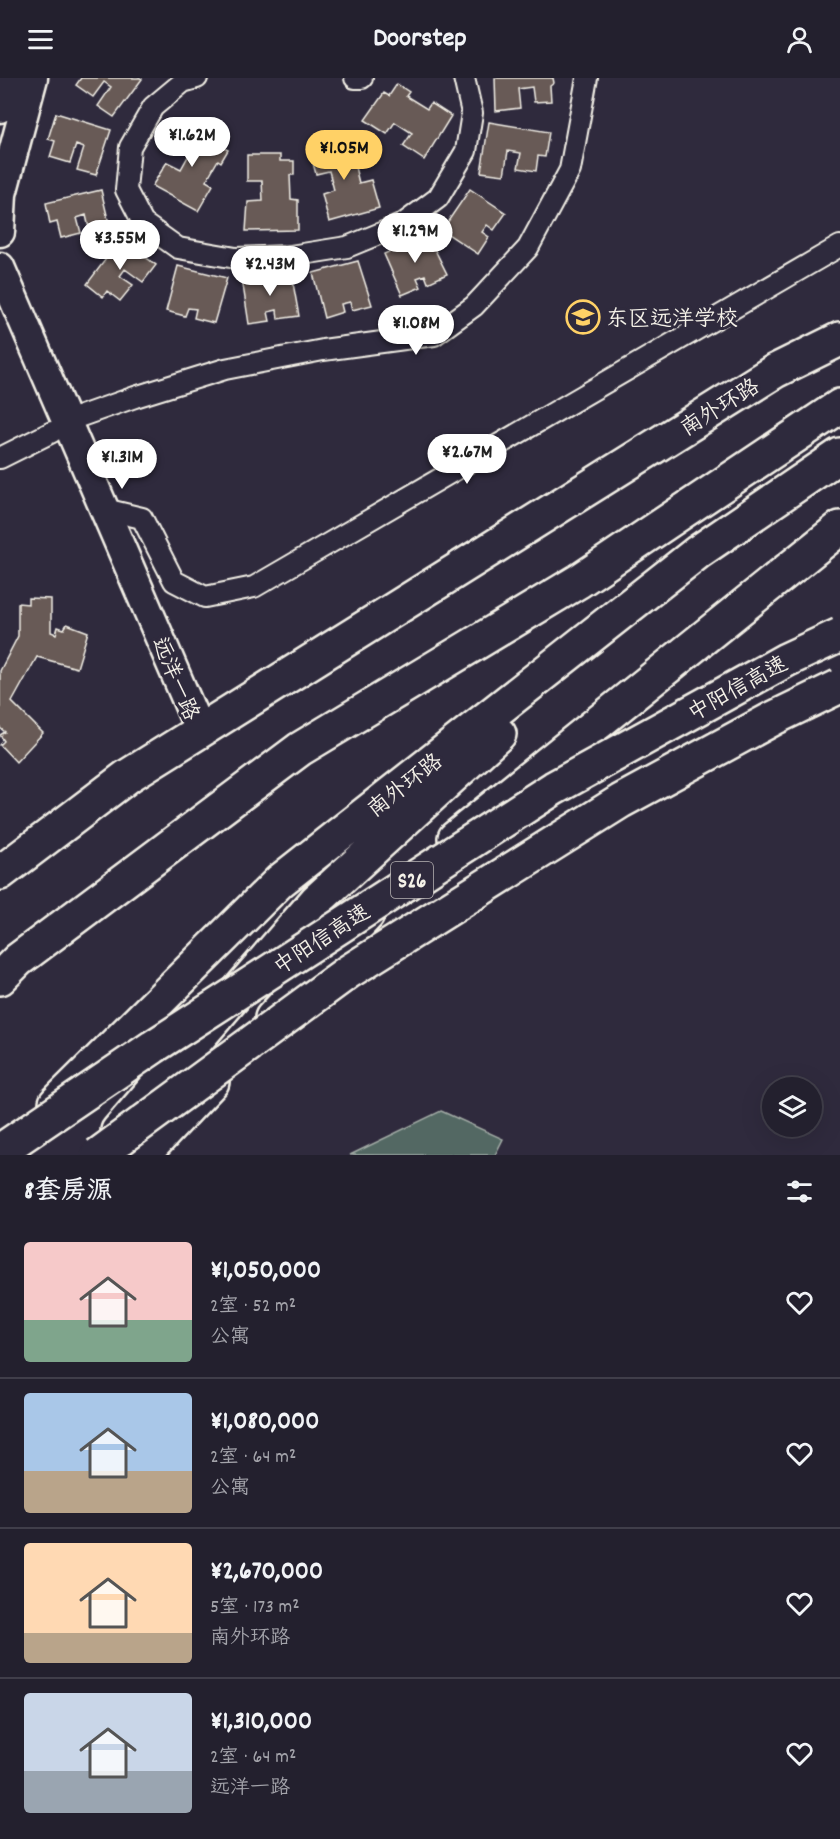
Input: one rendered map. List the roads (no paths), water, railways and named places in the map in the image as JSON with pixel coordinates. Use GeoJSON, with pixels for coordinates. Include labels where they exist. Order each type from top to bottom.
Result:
{"type":"FeatureCollection","features":[{"type":"Feature","properties":{"kind":"highway","name":"南外环路"},"geometry":{"type":"LineString","coordinates":[[0,873],[128,776],[775,371],[840,339]]}},
{"type":"Feature","properties":{"kind":"highway"},"geometry":{"type":"LineString","coordinates":[[6,973],[300,749],[579,581],[840,406]]}},
{"type":"Feature","properties":{"kind":"highway","name":"南外环路"},"geometry":{"type":"LineString","coordinates":[[4,1155],[280,881],[698,552],[840,455]]}},
{"type":"Feature","properties":{"kind":"highway"},"geometry":{"type":"LineString","coordinates":[[143,1155],[393,887],[840,528]]}},
{"type":"Feature","properties":{"kind":"highway"},"geometry":{"type":"LineString","coordinates":[[97,1155],[316,901],[698,552]]}},
{"type":"Feature","properties":{"kind":"highway","name":"中阳信高速"},"geometry":{"type":"LineString","coordinates":[[0,1151],[153,1047],[554,788],[786,660],[840,635]]}},
{"type":"Feature","properties":{"kind":"highway","name":"中阳信高速"},"geometry":{"type":"LineString","coordinates":[[97,1155],[348,972],[621,801],[774,718],[840,686]]}},
{"type":"Feature","properties":{"kind":"street"},"geometry":{"type":"LineString","coordinates":[[0,108],[8,78]]}},
{"type":"Feature","properties":{"kind":"street"},"geometry":{"type":"LineString","coordinates":[[0,232],[2,194],[33,78]]}},
{"type":"Feature","properties":{"kind":"street"},"geometry":{"type":"LineString","coordinates":[[197,78],[183,82],[153,107],[130,147],[126,190],[143,223],[178,248],[237,258],[290,256],[347,247],[403,224],[438,198],[466,151],[472,113],[464,78]]}},
{"type":"Feature","properties":{"kind":"street"},"geometry":{"type":"LineString","coordinates":[[355,78],[362,78]]}},
{"type":"Feature","properties":{"kind":"street"},"geometry":{"type":"LineString","coordinates":[[0,458],[59,427],[135,397],[225,369],[323,350],[434,335],[474,306],[528,248],[570,170],[587,78]]}},
{"type":"Feature","properties":{"kind":"street"},"geometry":{"type":"LineString","coordinates":[[105,509],[142,518],[174,581],[205,597],[254,587],[840,246]]}},
{"type":"Feature","properties":{"kind":"street","name":"远洋一路"},"geometry":{"type":"LineString","coordinates":[[0,267],[59,427],[200,731]]}},
{"type":"Feature","properties":{"kind":"street","name":"远洋一路"},"geometry":{"type":"LineString","coordinates":[[0,314],[105,509],[200,731]]}},
{"type":"Feature","properties":{"kind":"place","name":"东区远洋学校"},"geometry":{"type":"Point","coordinates":[583,317]}}]}
